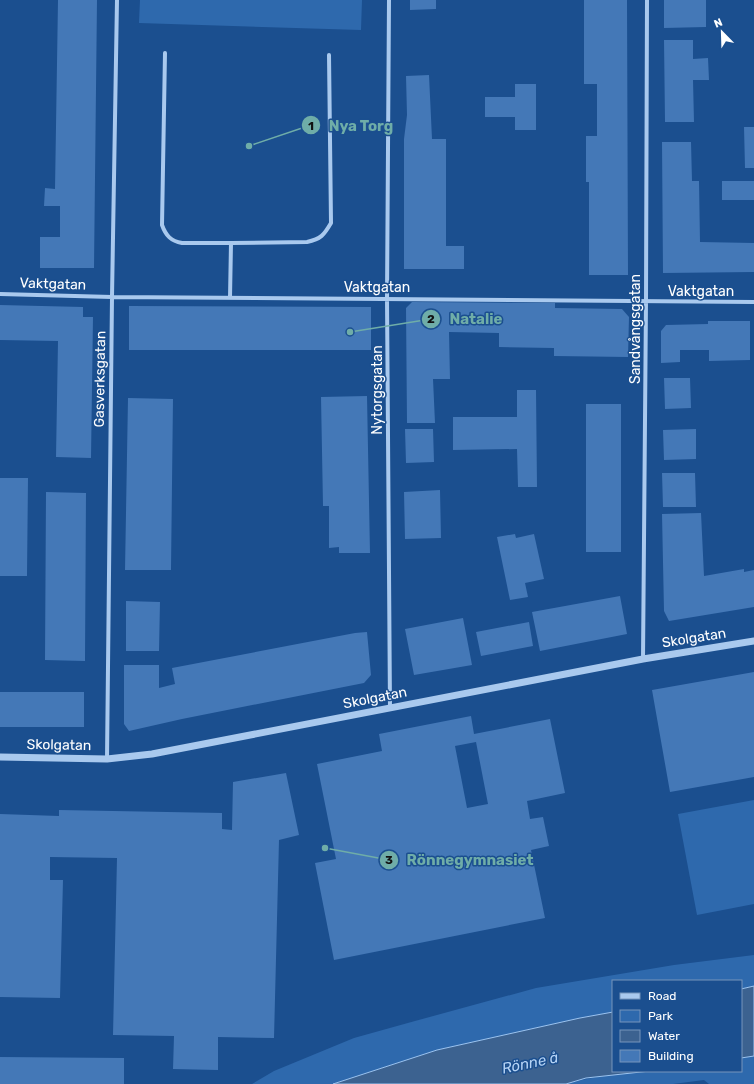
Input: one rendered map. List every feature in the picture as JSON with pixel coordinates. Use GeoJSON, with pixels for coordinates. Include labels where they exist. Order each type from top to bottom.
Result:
{"type":"FeatureCollection","features":[{"type":"Feature","properties":{"kind":"street","name":"Gasverksgatan"},"geometry":{"type":"LineString","coordinates":[[107,759],[117,0]]}},
{"type":"Feature","properties":{"kind":"street","name":"Nytorgsgatan"},"geometry":{"type":"LineString","coordinates":[[389,0],[387,298],[390,708]]}},
{"type":"Feature","properties":{"kind":"street","name":"Sandvångsgatan"},"geometry":{"type":"LineString","coordinates":[[643,659],[647,0]]}},
{"type":"Feature","properties":{"kind":"street"},"geometry":{"type":"LineString","coordinates":[[165,53],[162,225],[164,232],[169,238],[182,243],[307,242],[318,240],[326,233],[331,223],[329,55]]}},
{"type":"Feature","properties":{"kind":"street"},"geometry":{"type":"LineString","coordinates":[[230,298],[231,243]]}},
{"type":"Feature","properties":{"kind":"street","name":"Vaktgatan"},"geometry":{"type":"LineString","coordinates":[[0,294],[112,297],[754,302]]}},
{"type":"Feature","properties":{"kind":"street","name":"Skolgatan"},"geometry":{"type":"LineString","coordinates":[[0,757],[107,759],[152,754],[643,659],[754,641]]}},
{"type":"Feature","properties":{"kind":"green space"},"geometry":{"type":"Polygon","coordinates":[[[140,0],[362,0],[361,30],[139,23],[140,0]]]}},
{"type":"Feature","properties":{"kind":"green space"},"geometry":{"type":"Polygon","coordinates":[[[754,800],[754,904],[697,915],[678,814],[754,800]]]}},
{"type":"Feature","properties":{"kind":"green space"},"geometry":{"type":"Polygon","coordinates":[[[754,955],[754,986],[742,989],[742,980],[612,980],[612,1012],[437,1050],[333,1084],[252,1084],[274,1071],[354,1038],[536,988],[674,965],[754,955]]]}},
{"type":"Feature","properties":{"kind":"green space"},"geometry":{"type":"Polygon","coordinates":[[[754,1056],[754,1084],[709,1084],[704,1080],[673,1084],[566,1084],[609,1075],[631,1073],[742,1072],[742,1058],[754,1056]]]}},
{"type":"Feature","properties":{"kind":"water"},"geometry":{"type":"Polygon","coordinates":[[[754,986],[754,1056],[742,1058],[742,989],[754,986]]]}},
{"type":"Feature","properties":{"kind":"water","name":"Rönne å"},"geometry":{"type":"Polygon","coordinates":[[[612,1012],[612,1072],[641,1072],[586,1078],[566,1084],[333,1084],[437,1050],[612,1012]]]}},
{"type":"Feature","properties":{"kind":"building"},"geometry":{"type":"Polygon","coordinates":[[[58,0],[97,0],[94,268],[40,268],[40,237],[60,237],[60,206],[44,206],[45,188],[55,189],[58,0]]]}},
{"type":"Feature","properties":{"kind":"building"},"geometry":{"type":"Polygon","coordinates":[[[410,0],[436,0],[436,9],[410,10],[410,0]]]}},
{"type":"Feature","properties":{"kind":"building"},"geometry":{"type":"Polygon","coordinates":[[[584,0],[627,0],[628,275],[589,275],[589,182],[586,182],[586,136],[597,136],[597,84],[584,84],[584,0]]]}},
{"type":"Feature","properties":{"kind":"building"},"geometry":{"type":"Polygon","coordinates":[[[664,0],[706,0],[706,27],[664,28],[664,0]]]}},
{"type":"Feature","properties":{"kind":"building"},"geometry":{"type":"Polygon","coordinates":[[[664,40],[693,40],[693,59],[708,58],[709,80],[693,80],[694,122],[665,122],[664,40]]]}},
{"type":"Feature","properties":{"kind":"building"},"geometry":{"type":"Polygon","coordinates":[[[429,75],[432,139],[446,139],[446,246],[464,246],[464,269],[404,269],[404,139],[407,115],[406,76],[429,75]]]}},
{"type":"Feature","properties":{"kind":"building"},"geometry":{"type":"Polygon","coordinates":[[[515,84],[536,84],[536,130],[515,130],[515,117],[485,117],[485,97],[515,97],[515,84]]]}},
{"type":"Feature","properties":{"kind":"building"},"geometry":{"type":"Polygon","coordinates":[[[744,127],[754,127],[754,168],[745,168],[744,127]]]}},
{"type":"Feature","properties":{"kind":"building"},"geometry":{"type":"Polygon","coordinates":[[[662,142],[691,142],[692,181],[699,181],[700,242],[754,243],[754,272],[663,273],[662,142]]]}},
{"type":"Feature","properties":{"kind":"building"},"geometry":{"type":"Polygon","coordinates":[[[722,181],[754,181],[754,200],[722,200],[722,181]]]}},
{"type":"Feature","properties":{"kind":"building"},"geometry":{"type":"Polygon","coordinates":[[[412,302],[555,303],[555,308],[622,309],[629,317],[628,357],[554,356],[554,348],[499,347],[499,333],[449,332],[450,379],[433,379],[435,423],[407,423],[406,308],[412,302]]]}},
{"type":"Feature","properties":{"kind":"building"},"geometry":{"type":"Polygon","coordinates":[[[0,305],[83,307],[83,317],[93,317],[91,458],[56,457],[58,341],[0,340],[0,305]]]}},
{"type":"Feature","properties":{"kind":"building"},"geometry":{"type":"Polygon","coordinates":[[[129,306],[371,307],[371,350],[129,350],[129,306]]]}},
{"type":"Feature","properties":{"kind":"building"},"geometry":{"type":"Polygon","coordinates":[[[708,321],[750,321],[750,360],[709,361],[709,350],[680,350],[680,362],[661,363],[661,331],[666,325],[708,324],[708,321]]]}},
{"type":"Feature","properties":{"kind":"building"},"geometry":{"type":"Polygon","coordinates":[[[664,378],[690,378],[691,408],[665,409],[664,378]]]}},
{"type":"Feature","properties":{"kind":"building"},"geometry":{"type":"Polygon","coordinates":[[[517,390],[536,390],[537,487],[518,487],[517,449],[453,450],[453,417],[517,417],[517,390]]]}},
{"type":"Feature","properties":{"kind":"building"},"geometry":{"type":"Polygon","coordinates":[[[367,396],[370,553],[339,553],[339,547],[329,548],[329,506],[323,506],[321,397],[367,396]]]}},
{"type":"Feature","properties":{"kind":"building"},"geometry":{"type":"Polygon","coordinates":[[[128,398],[173,399],[171,570],[125,570],[128,398]]]}},
{"type":"Feature","properties":{"kind":"building"},"geometry":{"type":"Polygon","coordinates":[[[586,404],[621,404],[621,552],[586,552],[586,404]]]}},
{"type":"Feature","properties":{"kind":"building"},"geometry":{"type":"Polygon","coordinates":[[[405,429],[433,429],[434,462],[406,463],[405,429]]]}},
{"type":"Feature","properties":{"kind":"building"},"geometry":{"type":"Polygon","coordinates":[[[696,429],[696,459],[664,460],[663,430],[696,429]]]}},
{"type":"Feature","properties":{"kind":"building"},"geometry":{"type":"Polygon","coordinates":[[[662,473],[695,473],[696,507],[663,507],[662,473]]]}},
{"type":"Feature","properties":{"kind":"building"},"geometry":{"type":"Polygon","coordinates":[[[0,478],[28,478],[27,576],[0,576],[0,478]]]}},
{"type":"Feature","properties":{"kind":"building"},"geometry":{"type":"Polygon","coordinates":[[[440,490],[441,538],[405,539],[404,492],[440,490]]]}},
{"type":"Feature","properties":{"kind":"building"},"geometry":{"type":"Polygon","coordinates":[[[46,492],[86,493],[85,661],[45,660],[46,492]]]}},
{"type":"Feature","properties":{"kind":"building"},"geometry":{"type":"Polygon","coordinates":[[[701,513],[704,576],[744,569],[744,572],[754,570],[754,607],[669,621],[664,611],[662,514],[701,513]]]}},
{"type":"Feature","properties":{"kind":"building"},"geometry":{"type":"Polygon","coordinates":[[[515,534],[516,538],[534,534],[544,579],[525,583],[528,597],[510,600],[497,537],[515,534]]]}},
{"type":"Feature","properties":{"kind":"building"},"geometry":{"type":"Polygon","coordinates":[[[620,596],[627,634],[540,651],[532,612],[620,596]]]}},
{"type":"Feature","properties":{"kind":"building"},"geometry":{"type":"Polygon","coordinates":[[[126,601],[160,602],[159,651],[126,651],[126,601]]]}},
{"type":"Feature","properties":{"kind":"building"},"geometry":{"type":"Polygon","coordinates":[[[463,618],[472,665],[414,675],[405,629],[463,618]]]}},
{"type":"Feature","properties":{"kind":"building"},"geometry":{"type":"Polygon","coordinates":[[[529,622],[533,646],[481,656],[476,632],[529,622]]]}},
{"type":"Feature","properties":{"kind":"building"},"geometry":{"type":"Polygon","coordinates":[[[367,632],[371,675],[364,683],[129,731],[124,724],[124,665],[159,665],[159,688],[175,684],[172,668],[367,632]]]}},
{"type":"Feature","properties":{"kind":"building"},"geometry":{"type":"Polygon","coordinates":[[[754,672],[754,777],[670,792],[652,690],[754,672]]]}},
{"type":"Feature","properties":{"kind":"building"},"geometry":{"type":"Polygon","coordinates":[[[0,692],[84,692],[84,727],[0,727],[0,692]]]}},
{"type":"Feature","properties":{"kind":"building"},"geometry":{"type":"Polygon","coordinates":[[[471,716],[474,734],[550,719],[565,793],[527,801],[530,819],[543,817],[549,846],[531,850],[545,918],[334,960],[315,863],[336,859],[317,764],[382,751],[379,734],[471,716]],[[476,742],[455,746],[467,808],[488,804],[476,742]]]}},
{"type":"Feature","properties":{"kind":"building"},"geometry":{"type":"Polygon","coordinates":[[[286,773],[299,835],[279,840],[274,1038],[218,1037],[218,1070],[173,1069],[174,1036],[113,1035],[117,858],[50,857],[50,880],[63,880],[60,998],[0,997],[0,814],[59,816],[59,810],[222,813],[222,829],[232,830],[233,782],[286,773]]]}},
{"type":"Feature","properties":{"kind":"building"},"geometry":{"type":"Polygon","coordinates":[[[0,1057],[124,1058],[124,1084],[0,1084],[0,1057]]]}},
{"type":"Feature","properties":{"kind":"place","name":"Nya Torg"},"geometry":{"type":"Point","coordinates":[249,146]}},
{"type":"Feature","properties":{"kind":"place","name":"Natalie"},"geometry":{"type":"Point","coordinates":[350,332]}},
{"type":"Feature","properties":{"kind":"place","name":"Rönnegymnasiet"},"geometry":{"type":"Point","coordinates":[325,848]}}]}
